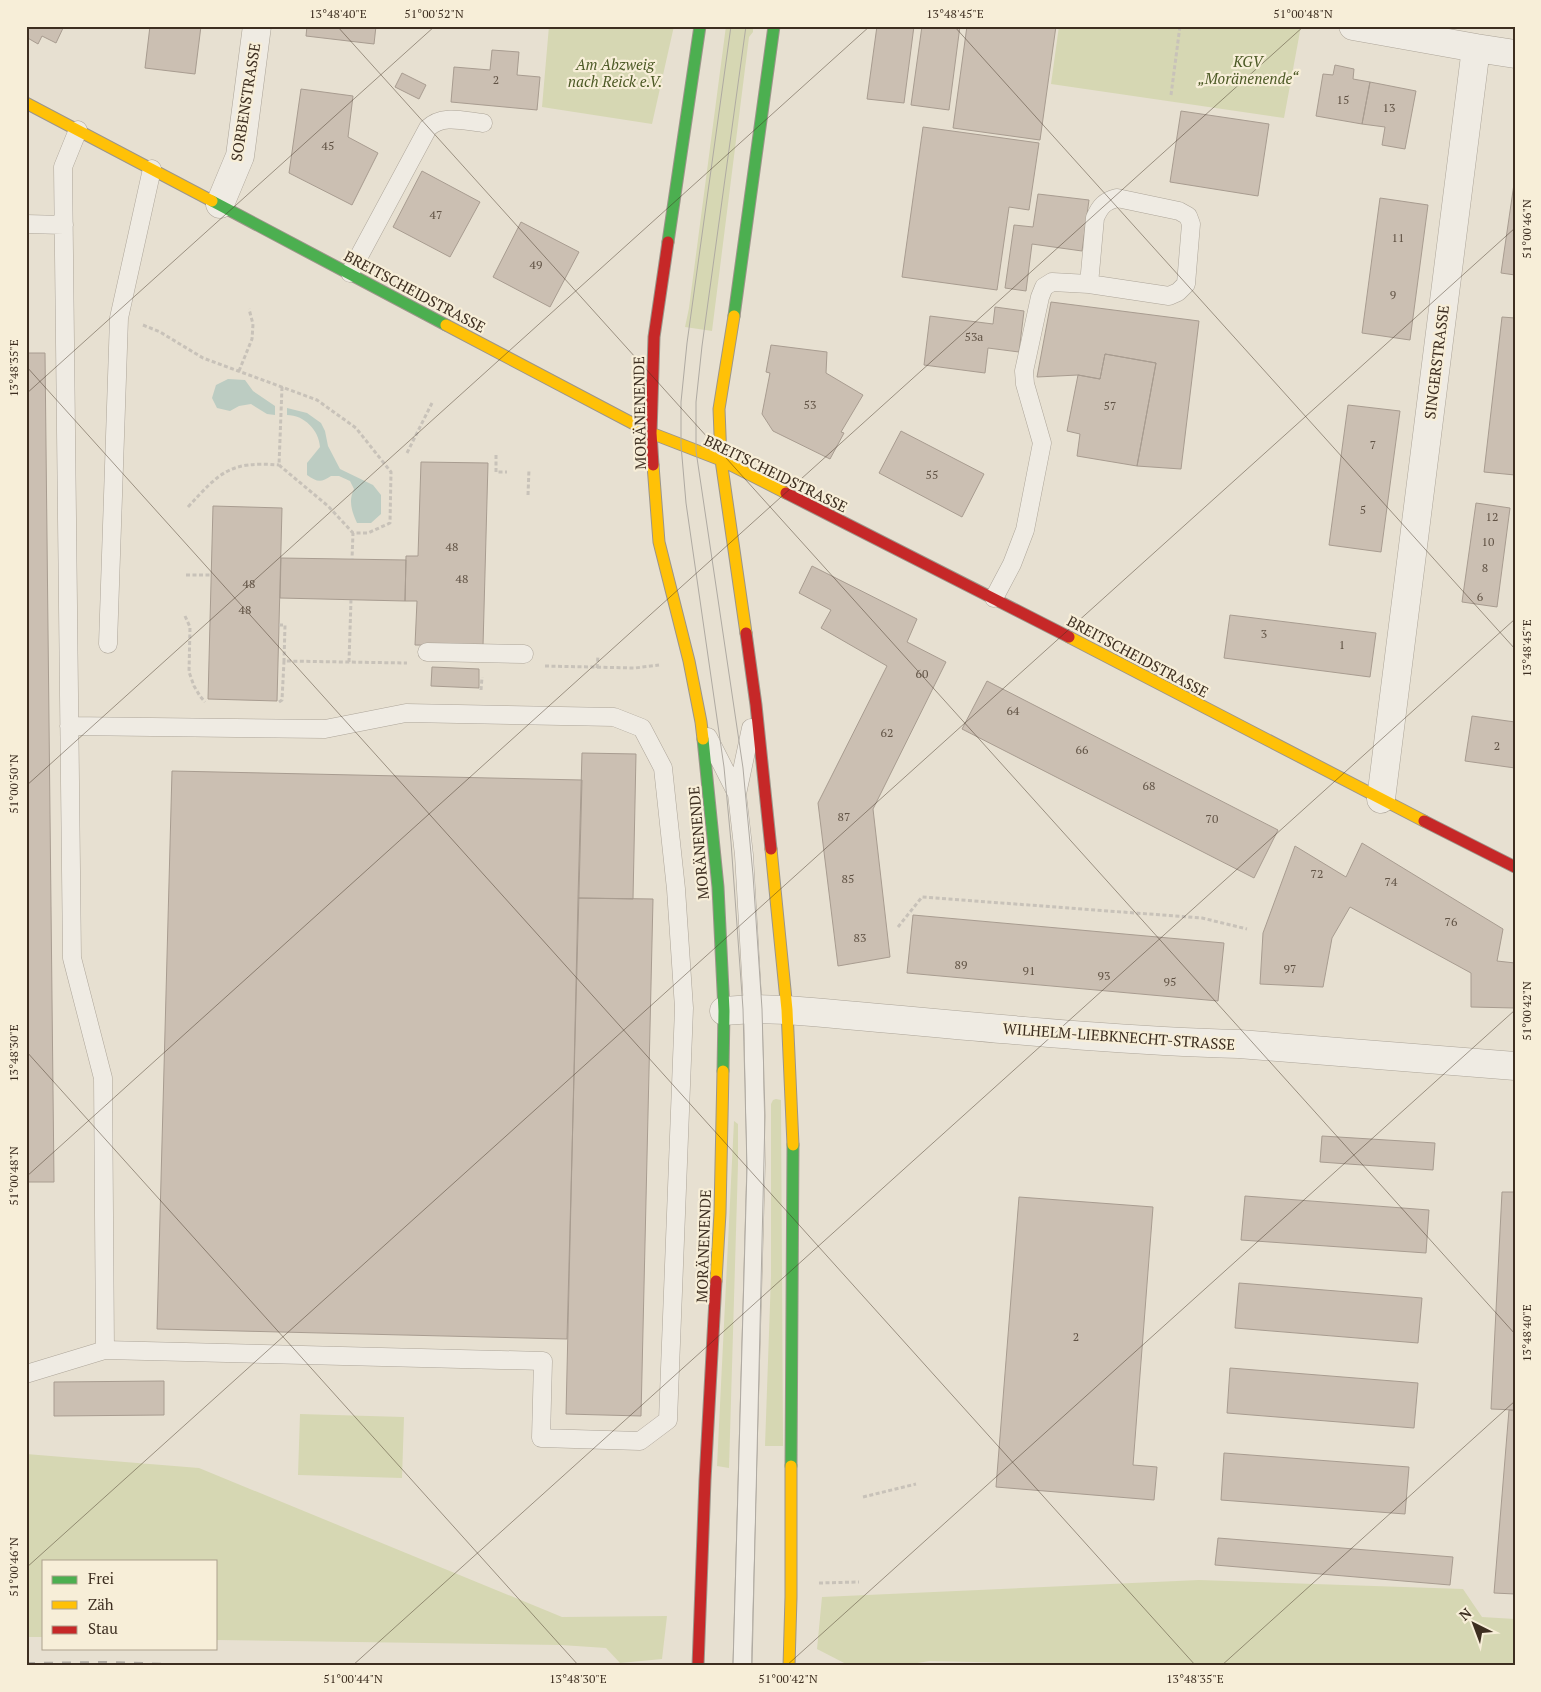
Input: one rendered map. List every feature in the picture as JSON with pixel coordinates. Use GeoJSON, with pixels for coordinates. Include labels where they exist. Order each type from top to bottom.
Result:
{"type":"FeatureCollection","features":[{"type":"Feature","properties":{"kind":"main road","name":"MORÄNENENDE"},"geometry":{"type":"LineString","coordinates":[[698,1666],[703,1520],[720,1212],[724,1011],[718,887],[701,722],[689,661],[659,542],[651,433],[654,337],[700,26]]}},
{"type":"Feature","properties":{"kind":"main road"},"geometry":{"type":"LineString","coordinates":[[774,26],[729,350],[719,409],[721,460],[756,705],[787,1010],[794,1182],[791,1321],[791,1588],[789,1666]]}},
{"type":"Feature","properties":{"kind":"main road","name":"BREITSCHEIDSTRASSE"},"geometry":{"type":"LineString","coordinates":[[26,103],[651,433],[721,460],[994,598],[1515,867]]}},
{"type":"Feature","properties":{"kind":"street","name":"SORBENSTRASSE"},"geometry":{"type":"LineString","coordinates":[[220,204],[240,156],[257,26]]}},
{"type":"Feature","properties":{"kind":"street"},"geometry":{"type":"LineString","coordinates":[[1353,26],[1515,54]]}},
{"type":"Feature","properties":{"kind":"street","name":"SINGERSTRASSE"},"geometry":{"type":"LineString","coordinates":[[1381,799],[1476,48]]}},
{"type":"Feature","properties":{"kind":"street","name":"WILHELM-LIEBKNECHT-STRASSE"},"geometry":{"type":"LineString","coordinates":[[724,1011],[753,1009],[787,1010],[1073,1034],[1238,1044],[1515,1066]]}},
{"type":"Feature","properties":{"kind":"lane"},"geometry":{"type":"LineString","coordinates":[[350,273],[428,128],[435,121],[445,118],[483,123]]}},
{"type":"Feature","properties":{"kind":"lane"},"geometry":{"type":"LineString","coordinates":[[78,130],[63,167],[72,958],[103,1078],[105,1350]]}},
{"type":"Feature","properties":{"kind":"lane"},"geometry":{"type":"LineString","coordinates":[[108,644],[118,318],[152,169]]}},
{"type":"Feature","properties":{"kind":"lane"},"geometry":{"type":"LineString","coordinates":[[994,598],[1012,564],[1025,530],[1042,443],[1024,384],[1024,371],[1040,297],[1044,287],[1052,282],[1089,284],[1169,296],[1178,292],[1186,284],[1191,224],[1188,216],[1179,211],[1117,198],[1108,200],[1099,208],[1095,218],[1089,284]]}},
{"type":"Feature","properties":{"kind":"lane"},"geometry":{"type":"LineString","coordinates":[[26,224],[64,225]]}},
{"type":"Feature","properties":{"kind":"lane"},"geometry":{"type":"LineString","coordinates":[[427,652],[524,654]]}},
{"type":"Feature","properties":{"kind":"lane"},"geometry":{"type":"LineString","coordinates":[[742,1666],[756,1164],[753,1009],[744,855],[737,794],[756,705]]}},
{"type":"Feature","properties":{"kind":"lane"},"geometry":{"type":"LineString","coordinates":[[26,1374],[105,1350],[543,1361],[541,1438],[640,1442],[668,1420],[684,999],[676,889],[664,768],[642,728],[614,717],[406,713],[325,729],[69,726]]}},
{"type":"Feature","properties":{"kind":"lane"},"geometry":{"type":"LineString","coordinates":[[701,722],[737,794]]}},
{"type":"Feature","properties":{"kind":"path"},"geometry":{"type":"LineString","coordinates":[[1170,94],[1180,26]]}},
{"type":"Feature","properties":{"kind":"path"},"geometry":{"type":"LineString","coordinates":[[239,371],[252,339],[253,324],[249,309]]}},
{"type":"Feature","properties":{"kind":"path"},"geometry":{"type":"LineString","coordinates":[[118,318],[143,324],[204,358],[317,400],[356,428],[391,472],[390,523],[368,533],[353,533]]}},
{"type":"Feature","properties":{"kind":"path"},"geometry":{"type":"LineString","coordinates":[[279,465],[282,387]]}},
{"type":"Feature","properties":{"kind":"path"},"geometry":{"type":"LineString","coordinates":[[406,453],[432,403]]}},
{"type":"Feature","properties":{"kind":"path"},"geometry":{"type":"LineString","coordinates":[[496,455],[496,472],[508,472]]}},
{"type":"Feature","properties":{"kind":"path"},"geometry":{"type":"LineString","coordinates":[[188,507],[213,480],[236,467],[257,463],[279,465],[328,506],[353,533],[352,559]]}},
{"type":"Feature","properties":{"kind":"path"},"geometry":{"type":"LineString","coordinates":[[528,495],[529,469]]}},
{"type":"Feature","properties":{"kind":"path"},"geometry":{"type":"LineString","coordinates":[[186,575],[211,575]]}},
{"type":"Feature","properties":{"kind":"path"},"geometry":{"type":"LineString","coordinates":[[349,662],[351,600]]}},
{"type":"Feature","properties":{"kind":"path"},"geometry":{"type":"LineString","coordinates":[[185,616],[190,627],[189,672],[200,696],[208,705]]}},
{"type":"Feature","properties":{"kind":"path"},"geometry":{"type":"LineString","coordinates":[[275,705],[282,700],[284,661],[285,625],[279,625]]}},
{"type":"Feature","properties":{"kind":"path"},"geometry":{"type":"LineString","coordinates":[[597,668],[598,656]]}},
{"type":"Feature","properties":{"kind":"path"},"geometry":{"type":"LineString","coordinates":[[284,661],[411,663]]}},
{"type":"Feature","properties":{"kind":"path"},"geometry":{"type":"LineString","coordinates":[[540,666],[635,668],[661,664]]}},
{"type":"Feature","properties":{"kind":"path"},"geometry":{"type":"LineString","coordinates":[[482,673],[482,690]]}},
{"type":"Feature","properties":{"kind":"path"},"geometry":{"type":"LineString","coordinates":[[473,690],[489,690]]}},
{"type":"Feature","properties":{"kind":"path"},"geometry":{"type":"LineString","coordinates":[[898,927],[922,897],[1202,918],[1247,929]]}},
{"type":"Feature","properties":{"kind":"path"},"geometry":{"type":"LineString","coordinates":[[863,1497],[916,1484]]}},
{"type":"Feature","properties":{"kind":"path"},"geometry":{"type":"LineString","coordinates":[[816,1583],[859,1582]]}},
{"type":"Feature","properties":{"kind":"green space","name":"Am Abzweig nach Reick e.V."},"geometry":{"type":"Polygon","coordinates":[[[549,26],[674,26],[652,124],[542,107],[549,26]]]}},
{"type":"Feature","properties":{"kind":"green space"},"geometry":{"type":"Polygon","coordinates":[[[726,26],[753,26],[753,32],[749,37],[712,331],[685,327],[726,26]]]}},
{"type":"Feature","properties":{"kind":"green space","name":"KGV „Moränenende“"},"geometry":{"type":"Polygon","coordinates":[[[1059,26],[1301,26],[1284,118],[1051,84],[1059,26]]]}},
{"type":"Feature","properties":{"kind":"green space"},"geometry":{"type":"Polygon","coordinates":[[[776,1099],[781,1100],[783,1446],[765,1446],[771,1276],[771,1104],[776,1099]]]}},
{"type":"Feature","properties":{"kind":"green space"},"geometry":{"type":"Polygon","coordinates":[[[734,1121],[738,1124],[738,1164],[729,1468],[717,1466],[734,1121]]]}},
{"type":"Feature","properties":{"kind":"green space"},"geometry":{"type":"Polygon","coordinates":[[[300,1414],[404,1417],[402,1478],[298,1475],[300,1414]]]}},
{"type":"Feature","properties":{"kind":"green space"},"geometry":{"type":"Polygon","coordinates":[[[26,1454],[199,1468],[562,1617],[667,1616],[662,1659],[620,1663],[606,1648],[561,1645],[218,1640],[218,1560],[42,1560],[42,1637],[26,1637],[26,1454]]]}},
{"type":"Feature","properties":{"kind":"green space"},"geometry":{"type":"Polygon","coordinates":[[[1199,1580],[1463,1589],[1482,1617],[1515,1619],[1515,1666],[1144,1666],[930,1661],[898,1666],[850,1666],[817,1649],[822,1597],[1199,1580]]]}},
{"type":"Feature","properties":{"kind":"shaded area"},"geometry":{"type":"Polygon","coordinates":[[[228,379],[245,380],[253,391],[275,406],[275,415],[267,414],[251,404],[239,406],[230,411],[217,408],[212,398],[216,385],[228,379]]]}},
{"type":"Feature","properties":{"kind":"shaded area"},"geometry":{"type":"Polygon","coordinates":[[[287,408],[307,413],[321,423],[328,446],[340,469],[373,485],[381,495],[381,514],[371,523],[357,523],[351,506],[354,489],[350,481],[339,476],[331,476],[319,481],[307,475],[307,463],[320,447],[319,441],[314,429],[305,421],[287,415],[287,408]]]}},
{"type":"Feature","properties":{"kind":"building"},"geometry":{"type":"Polygon","coordinates":[[[26,26],[64,26],[56,43],[42,36],[38,44],[26,37],[26,26]]]}},
{"type":"Feature","properties":{"kind":"building"},"geometry":{"type":"Polygon","coordinates":[[[150,26],[201,26],[195,74],[145,68],[150,26]]]}},
{"type":"Feature","properties":{"kind":"building"},"geometry":{"type":"Polygon","coordinates":[[[307,26],[376,26],[374,44],[306,36],[307,26]]]}},
{"type":"Feature","properties":{"kind":"building"},"geometry":{"type":"Polygon","coordinates":[[[877,26],[914,26],[904,103],[867,99],[877,26]]]}},
{"type":"Feature","properties":{"kind":"building"},"geometry":{"type":"Polygon","coordinates":[[[922,26],[960,26],[949,110],[911,105],[922,26]]]}},
{"type":"Feature","properties":{"kind":"building"},"geometry":{"type":"Polygon","coordinates":[[[967,26],[1056,26],[1040,140],[953,128],[967,26]]]}},
{"type":"Feature","properties":{"kind":"building"},"geometry":{"type":"Polygon","coordinates":[[[492,50],[519,52],[517,75],[540,77],[537,110],[451,102],[454,67],[490,70],[492,50]]]}},
{"type":"Feature","properties":{"kind":"building"},"geometry":{"type":"Polygon","coordinates":[[[1335,65],[1354,69],[1353,79],[1370,82],[1362,124],[1316,116],[1323,74],[1333,75],[1335,65]]]}},
{"type":"Feature","properties":{"kind":"building"},"geometry":{"type":"Polygon","coordinates":[[[402,73],[426,85],[419,99],[395,87],[402,73]]]}},
{"type":"Feature","properties":{"kind":"building"},"geometry":{"type":"Polygon","coordinates":[[[1370,82],[1416,91],[1405,149],[1382,145],[1385,127],[1362,124],[1370,82]]]}},
{"type":"Feature","properties":{"kind":"building"},"geometry":{"type":"Polygon","coordinates":[[[301,89],[353,96],[348,137],[378,153],[352,205],[289,173],[301,89]]]}},
{"type":"Feature","properties":{"kind":"building"},"geometry":{"type":"Polygon","coordinates":[[[1181,111],[1269,124],[1258,196],[1170,182],[1181,111]]]}},
{"type":"Feature","properties":{"kind":"building"},"geometry":{"type":"Polygon","coordinates":[[[923,127],[1039,143],[1029,210],[1009,207],[997,290],[902,277],[923,127]]]}},
{"type":"Feature","properties":{"kind":"building"},"geometry":{"type":"Polygon","coordinates":[[[422,171],[480,202],[450,257],[393,227],[422,171]]]}},
{"type":"Feature","properties":{"kind":"building"},"geometry":{"type":"Polygon","coordinates":[[[1515,177],[1515,275],[1501,273],[1515,177]]]}},
{"type":"Feature","properties":{"kind":"building"},"geometry":{"type":"Polygon","coordinates":[[[1038,194],[1089,200],[1082,251],[1032,244],[1026,291],[1005,288],[1014,225],[1033,227],[1038,194]]]}},
{"type":"Feature","properties":{"kind":"building"},"geometry":{"type":"Polygon","coordinates":[[[1380,198],[1428,205],[1410,340],[1362,333],[1380,198]]]}},
{"type":"Feature","properties":{"kind":"building"},"geometry":{"type":"Polygon","coordinates":[[[521,222],[579,252],[550,307],[493,277],[521,222]]]}},
{"type":"Feature","properties":{"kind":"building"},"geometry":{"type":"Polygon","coordinates":[[[1051,302],[1199,321],[1181,469],[1137,466],[1156,363],[1105,354],[1100,379],[1078,375],[1037,377],[1051,302]]]}},
{"type":"Feature","properties":{"kind":"building"},"geometry":{"type":"Polygon","coordinates":[[[995,307],[1024,311],[1019,352],[988,348],[985,373],[924,365],[930,316],[993,324],[995,307]]]}},
{"type":"Feature","properties":{"kind":"building"},"geometry":{"type":"Polygon","coordinates":[[[1502,317],[1515,318],[1515,475],[1484,472],[1502,317]]]}},
{"type":"Feature","properties":{"kind":"building"},"geometry":{"type":"Polygon","coordinates":[[[771,345],[827,352],[826,373],[863,395],[841,432],[844,433],[830,459],[773,431],[762,414],[770,373],[766,372],[771,345]]]}},
{"type":"Feature","properties":{"kind":"building"},"geometry":{"type":"Polygon","coordinates":[[[26,353],[45,353],[54,1182],[26,1182],[26,353]]]}},
{"type":"Feature","properties":{"kind":"building"},"geometry":{"type":"Polygon","coordinates":[[[1105,354],[1156,363],[1137,466],[1077,456],[1080,434],[1067,431],[1078,375],[1100,379],[1105,354]]]}},
{"type":"Feature","properties":{"kind":"building"},"geometry":{"type":"Polygon","coordinates":[[[1348,405],[1400,411],[1381,552],[1329,545],[1348,405]]]}},
{"type":"Feature","properties":{"kind":"building"},"geometry":{"type":"Polygon","coordinates":[[[901,431],[984,474],[962,517],[879,473],[901,431]]]}},
{"type":"Feature","properties":{"kind":"building"},"geometry":{"type":"Polygon","coordinates":[[[421,462],[488,463],[483,646],[415,645],[417,601],[405,601],[406,556],[418,556],[421,462]]]}},
{"type":"Feature","properties":{"kind":"building"},"geometry":{"type":"Polygon","coordinates":[[[1476,503],[1510,508],[1497,607],[1462,602],[1476,503]]]}},
{"type":"Feature","properties":{"kind":"building"},"geometry":{"type":"Polygon","coordinates":[[[213,506],[282,508],[277,701],[208,699],[213,506]]]}},
{"type":"Feature","properties":{"kind":"building"},"geometry":{"type":"Polygon","coordinates":[[[281,558],[406,560],[405,601],[280,598],[281,558]]]}},
{"type":"Feature","properties":{"kind":"building"},"geometry":{"type":"Polygon","coordinates":[[[812,566],[917,619],[907,642],[946,662],[873,809],[890,957],[838,966],[818,803],[887,666],[821,628],[831,610],[799,593],[812,566]]]}},
{"type":"Feature","properties":{"kind":"building"},"geometry":{"type":"Polygon","coordinates":[[[1230,615],[1376,633],[1370,677],[1224,658],[1230,615]]]}},
{"type":"Feature","properties":{"kind":"building"},"geometry":{"type":"Polygon","coordinates":[[[432,667],[479,669],[479,688],[431,686],[432,667]]]}},
{"type":"Feature","properties":{"kind":"building"},"geometry":{"type":"Polygon","coordinates":[[[987,681],[1278,830],[1254,878],[962,729],[987,681]]]}},
{"type":"Feature","properties":{"kind":"building"},"geometry":{"type":"Polygon","coordinates":[[[1472,716],[1515,722],[1515,768],[1465,761],[1472,716]]]}},
{"type":"Feature","properties":{"kind":"building"},"geometry":{"type":"Polygon","coordinates":[[[582,753],[636,754],[633,899],[578,898],[582,753]]]}},
{"type":"Feature","properties":{"kind":"building"},"geometry":{"type":"Polygon","coordinates":[[[172,771],[582,780],[567,1339],[157,1329],[172,771]]]}},
{"type":"Feature","properties":{"kind":"building"},"geometry":{"type":"Polygon","coordinates":[[[1362,843],[1503,929],[1497,961],[1515,963],[1515,1008],[1471,1007],[1471,973],[1350,907],[1332,938],[1323,987],[1260,984],[1263,933],[1295,846],[1346,877],[1362,843]]]}},
{"type":"Feature","properties":{"kind":"building"},"geometry":{"type":"Polygon","coordinates":[[[578,898],[653,899],[641,1416],[566,1414],[578,898]]]}},
{"type":"Feature","properties":{"kind":"building"},"geometry":{"type":"Polygon","coordinates":[[[913,915],[1224,943],[1218,1001],[907,973],[913,915]]]}},
{"type":"Feature","properties":{"kind":"building"},"geometry":{"type":"Polygon","coordinates":[[[1322,1136],[1435,1143],[1433,1170],[1320,1162],[1322,1136]]]}},
{"type":"Feature","properties":{"kind":"building"},"geometry":{"type":"Polygon","coordinates":[[[1502,1192],[1515,1192],[1515,1410],[1491,1409],[1502,1192]]]}},
{"type":"Feature","properties":{"kind":"building"},"geometry":{"type":"Polygon","coordinates":[[[1245,1196],[1429,1210],[1426,1253],[1241,1240],[1245,1196]]]}},
{"type":"Feature","properties":{"kind":"building"},"geometry":{"type":"Polygon","coordinates":[[[1019,1197],[1153,1207],[1133,1465],[1157,1467],[1154,1500],[996,1487],[1019,1197]]]}},
{"type":"Feature","properties":{"kind":"building"},"geometry":{"type":"Polygon","coordinates":[[[1239,1283],[1422,1298],[1418,1343],[1235,1328],[1239,1283]]]}},
{"type":"Feature","properties":{"kind":"building"},"geometry":{"type":"Polygon","coordinates":[[[1230,1368],[1418,1383],[1414,1428],[1227,1413],[1230,1368]]]}},
{"type":"Feature","properties":{"kind":"building"},"geometry":{"type":"Polygon","coordinates":[[[164,1381],[164,1415],[54,1416],[54,1382],[164,1381]]]}},
{"type":"Feature","properties":{"kind":"building"},"geometry":{"type":"Polygon","coordinates":[[[1509,1410],[1515,1411],[1515,1594],[1494,1593],[1509,1410]]]}},
{"type":"Feature","properties":{"kind":"building"},"geometry":{"type":"Polygon","coordinates":[[[1224,1453],[1409,1467],[1405,1514],[1221,1500],[1224,1453]]]}},
{"type":"Feature","properties":{"kind":"building"},"geometry":{"type":"Polygon","coordinates":[[[1218,1538],[1453,1557],[1450,1585],[1215,1565],[1218,1538]]]}},
{"type":"Feature","properties":{"kind":"tram line"},"geometry":{"type":"LineString","coordinates":[[731,26],[687,343],[681,402],[681,445],[686,503],[724,767],[743,1009],[747,1168],[733,1666]]}},
{"type":"Feature","properties":{"kind":"tram line"},"geometry":{"type":"LineString","coordinates":[[746,26],[702,346],[696,402],[696,451],[743,768],[753,875],[762,1009],[765,1116],[752,1666]]}},
{"type":"Feature","properties":{"kind":"railway"},"geometry":{"type":"LineString","coordinates":[[26,1664],[106,1663],[206,1666]]}},
{"type":"Feature","properties":{"kind":"traffic: fast"},"geometry":{"type":"LineString","coordinates":[[668,242],[700,26]]}},
{"type":"Feature","properties":{"kind":"traffic: fast"},"geometry":{"type":"LineString","coordinates":[[734,316],[774,26]]}},
{"type":"Feature","properties":{"kind":"traffic: fast"},"geometry":{"type":"LineString","coordinates":[[212,201],[446,325]]}},
{"type":"Feature","properties":{"kind":"traffic: fast"},"geometry":{"type":"LineString","coordinates":[[703,739],[718,887],[724,1011],[723,1071]]}},
{"type":"Feature","properties":{"kind":"traffic: fast"},"geometry":{"type":"LineString","coordinates":[[791,1466],[793,1145]]}},
{"type":"Feature","properties":{"kind":"traffic: slow"},"geometry":{"type":"LineString","coordinates":[[26,103],[212,201]]}},
{"type":"Feature","properties":{"kind":"traffic: slow"},"geometry":{"type":"LineString","coordinates":[[734,316],[719,409],[721,460],[746,633]]}},
{"type":"Feature","properties":{"kind":"traffic: slow"},"geometry":{"type":"LineString","coordinates":[[446,325],[651,433],[721,460],[786,493]]}},
{"type":"Feature","properties":{"kind":"traffic: slow"},"geometry":{"type":"LineString","coordinates":[[653,465],[659,542],[689,661],[703,739]]}},
{"type":"Feature","properties":{"kind":"traffic: slow"},"geometry":{"type":"LineString","coordinates":[[1069,637],[1424,821]]}},
{"type":"Feature","properties":{"kind":"traffic: slow"},"geometry":{"type":"LineString","coordinates":[[771,849],[787,1010],[793,1145]]}},
{"type":"Feature","properties":{"kind":"traffic: slow"},"geometry":{"type":"LineString","coordinates":[[716,1281],[720,1213],[723,1071]]}},
{"type":"Feature","properties":{"kind":"traffic: slow"},"geometry":{"type":"LineString","coordinates":[[789,1666],[791,1466]]}},
{"type":"Feature","properties":{"kind":"traffic: jam"},"geometry":{"type":"LineString","coordinates":[[653,465],[651,433],[654,337],[668,242]]}},
{"type":"Feature","properties":{"kind":"traffic: jam"},"geometry":{"type":"LineString","coordinates":[[786,493],[1069,637]]}},
{"type":"Feature","properties":{"kind":"traffic: jam"},"geometry":{"type":"LineString","coordinates":[[746,633],[756,705],[771,849]]}},
{"type":"Feature","properties":{"kind":"traffic: jam"},"geometry":{"type":"LineString","coordinates":[[1424,821],[1515,867]]}},
{"type":"Feature","properties":{"kind":"traffic: jam"},"geometry":{"type":"LineString","coordinates":[[698,1666],[705,1480],[716,1281]]}}]}
